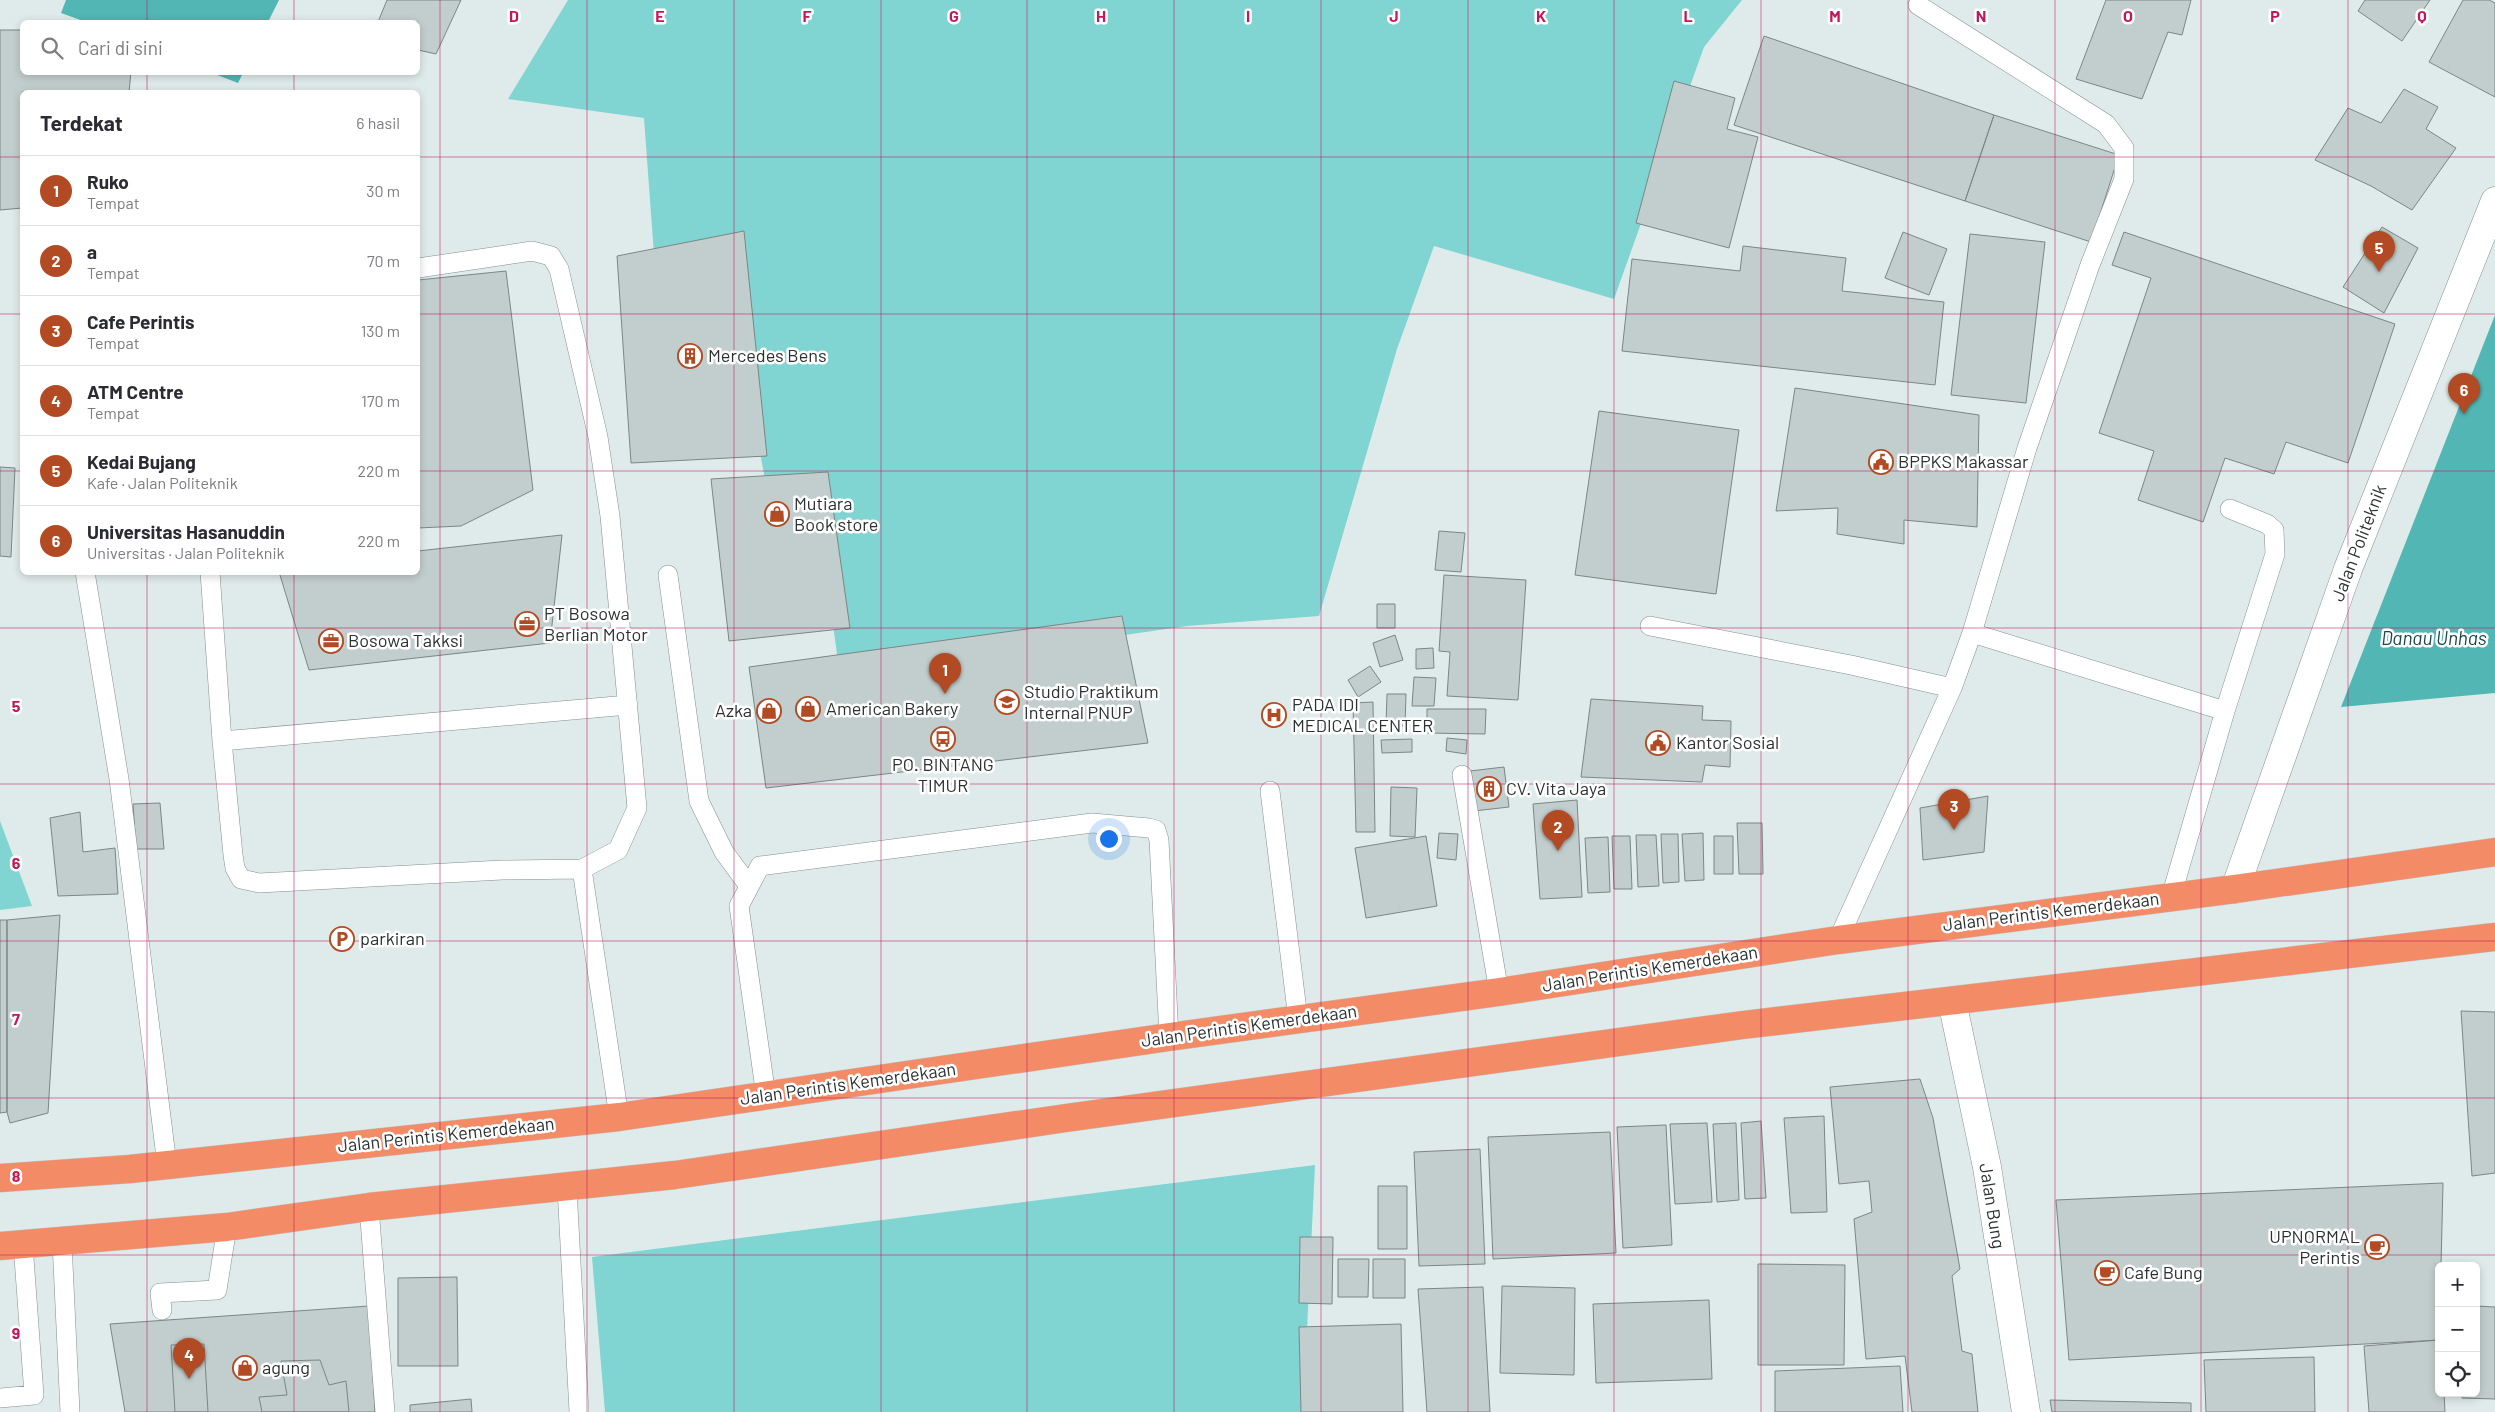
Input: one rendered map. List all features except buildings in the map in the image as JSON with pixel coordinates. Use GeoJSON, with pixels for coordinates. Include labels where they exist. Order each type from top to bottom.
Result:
{"type":"FeatureCollection","features":[{"type":"Feature","properties":{"kind":"highway","name":"Jalan Perintis Kemerdekaan"},"geometry":{"type":"LineString","coordinates":[[0,1178],[167,1165],[618,1117],[1169,1037],[1499,992],[1838,940],[2235,889],[2495,852]]}},
{"type":"Feature","properties":{"kind":"highway"},"geometry":{"type":"LineString","coordinates":[[12,1245],[227,1227],[369,1207],[567,1188],[675,1175],[1066,1118],[1743,1025],[2495,937]]}},
{"type":"Feature","properties":{"kind":"street","name":"Jalan Politeknik"},"geometry":{"type":"LineString","coordinates":[[2235,889],[2348,569],[2495,201]]}},
{"type":"Feature","properties":{"kind":"street","name":"Jalan Bung"},"geometry":{"type":"LineString","coordinates":[[1952,1001],[1987,1167],[2026,1412]]}},
{"type":"Feature","properties":{"kind":"lane"},"geometry":{"type":"LineString","coordinates":[[1838,940],[1952,688],[1972,634],[2027,448],[2090,265],[2124,179],[2124,148],[2106,124],[1918,5]]}},
{"type":"Feature","properties":{"kind":"lane"},"geometry":{"type":"LineString","coordinates":[[210,575],[222,741],[235,868],[241,879],[259,883],[502,870],[582,869],[618,850],[637,808],[610,516],[598,437],[559,269],[551,256],[532,251],[420,268]]}},
{"type":"Feature","properties":{"kind":"lane"},"geometry":{"type":"LineString","coordinates":[[2171,897],[2225,711],[2275,554],[2276,541],[2274,530],[2267,524],[2230,509]]}},
{"type":"Feature","properties":{"kind":"lane"},"geometry":{"type":"LineString","coordinates":[[85,575],[119,780],[167,1165]]}},
{"type":"Feature","properties":{"kind":"lane"},"geometry":{"type":"LineString","coordinates":[[668,575],[699,801],[724,852],[749,886]]}},
{"type":"Feature","properties":{"kind":"lane"},"geometry":{"type":"LineString","coordinates":[[1650,626],[1952,688]]}},
{"type":"Feature","properties":{"kind":"lane"},"geometry":{"type":"LineString","coordinates":[[1972,634],[2225,711]]}},
{"type":"Feature","properties":{"kind":"lane"},"geometry":{"type":"LineString","coordinates":[[222,741],[628,705]]}},
{"type":"Feature","properties":{"kind":"lane"},"geometry":{"type":"LineString","coordinates":[[1462,775],[1499,992]]}},
{"type":"Feature","properties":{"kind":"lane"},"geometry":{"type":"LineString","coordinates":[[1270,791],[1298,1019]]}},
{"type":"Feature","properties":{"kind":"lane"},"geometry":{"type":"LineString","coordinates":[[766,1096],[739,906],[760,866],[1092,823],[1156,830],[1159,840],[1169,1037]]}},
{"type":"Feature","properties":{"kind":"lane"},"geometry":{"type":"LineString","coordinates":[[582,869],[618,1117]]}},
{"type":"Feature","properties":{"kind":"lane"},"geometry":{"type":"LineString","coordinates":[[567,1188],[579,1412]]}},
{"type":"Feature","properties":{"kind":"lane"},"geometry":{"type":"LineString","coordinates":[[369,1207],[385,1412]]}},
{"type":"Feature","properties":{"kind":"lane"},"geometry":{"type":"LineString","coordinates":[[162,1310],[160,1293],[217,1290],[227,1227]]}},
{"type":"Feature","properties":{"kind":"lane"},"geometry":{"type":"LineString","coordinates":[[62,1242],[70,1412]]}},
{"type":"Feature","properties":{"kind":"lane"},"geometry":{"type":"LineString","coordinates":[[0,1398],[34,1395],[12,1245]]}},
{"type":"Feature","properties":{"kind":"shaded area"},"geometry":{"type":"Polygon","coordinates":[[[568,0],[1742,0],[1704,47],[1614,299],[1434,246],[1397,349],[1319,616],[1187,626],[840,676],[818,515],[772,518],[727,272],[656,282],[644,118],[508,99],[568,0]]]}},
{"type":"Feature","properties":{"kind":"shaded area"},"geometry":{"type":"Polygon","coordinates":[[[0,821],[32,906],[0,910],[0,821]]]}},
{"type":"Feature","properties":{"kind":"shaded area"},"geometry":{"type":"Polygon","coordinates":[[[1315,1165],[1303,1412],[605,1412],[592,1257],[1315,1165]]]}},
{"type":"Feature","properties":{"kind":"water"},"geometry":{"type":"Polygon","coordinates":[[[66,0],[279,0],[269,20],[80,20],[61,13],[66,0]]]}},
{"type":"Feature","properties":{"kind":"water"},"geometry":{"type":"Polygon","coordinates":[[[217,75],[242,75],[238,83],[217,75]]]}},
{"type":"Feature","properties":{"kind":"water","name":"Danau Unhas"},"geometry":{"type":"Polygon","coordinates":[[[2495,315],[2495,693],[2341,707],[2495,315]]]}},
{"type":"Feature","properties":{"kind":"place","name":"Kedai Bujang"},"geometry":{"type":"Point","coordinates":[2379,272]}},
{"type":"Feature","properties":{"kind":"place","name":"Mercedes Bens"},"geometry":{"type":"Point","coordinates":[690,356]}},
{"type":"Feature","properties":{"kind":"place","name":"Universitas Hasanuddin"},"geometry":{"type":"Point","coordinates":[2464,414]}},
{"type":"Feature","properties":{"kind":"place","name":"BPPKS Makassar"},"geometry":{"type":"Point","coordinates":[1881,462]}},
{"type":"Feature","properties":{"kind":"place","name":"Mutiara Book store"},"geometry":{"type":"Point","coordinates":[777,514]}},
{"type":"Feature","properties":{"kind":"place","name":"PT Bosowa Berlian Motor"},"geometry":{"type":"Point","coordinates":[527,624]}},
{"type":"Feature","properties":{"kind":"place","name":"Bosowa Takksi"},"geometry":{"type":"Point","coordinates":[331,641]}},
{"type":"Feature","properties":{"kind":"place","name":"Ruko"},"geometry":{"type":"Point","coordinates":[945,694]}},
{"type":"Feature","properties":{"kind":"place","name":"Studio Praktikum Internal PNUP"},"geometry":{"type":"Point","coordinates":[1007,702]}},
{"type":"Feature","properties":{"kind":"place","name":"American Bakery"},"geometry":{"type":"Point","coordinates":[808,709]}},
{"type":"Feature","properties":{"kind":"place","name":"Azka"},"geometry":{"type":"Point","coordinates":[769,711]}},
{"type":"Feature","properties":{"kind":"place","name":"PADA IDI MEDICAL CENTER"},"geometry":{"type":"Point","coordinates":[1274,715]}},
{"type":"Feature","properties":{"kind":"place","name":"PO. BINTANG TIMUR"},"geometry":{"type":"Point","coordinates":[943,739]}},
{"type":"Feature","properties":{"kind":"place","name":"Kantor Sosial"},"geometry":{"type":"Point","coordinates":[1658,743]}},
{"type":"Feature","properties":{"kind":"place","name":"CV. Vita Jaya"},"geometry":{"type":"Point","coordinates":[1489,789]}},
{"type":"Feature","properties":{"kind":"place","name":"Cafe Perintis"},"geometry":{"type":"Point","coordinates":[1954,830]}},
{"type":"Feature","properties":{"kind":"place","name":"a"},"geometry":{"type":"Point","coordinates":[1558,851]}},
{"type":"Feature","properties":{"kind":"place","name":"parkiran"},"geometry":{"type":"Point","coordinates":[342,939]}},
{"type":"Feature","properties":{"kind":"place","name":"UPNORMAL Perintis"},"geometry":{"type":"Point","coordinates":[2377,1247]}},
{"type":"Feature","properties":{"kind":"place","name":"Cafe Bung"},"geometry":{"type":"Point","coordinates":[2107,1273]}},
{"type":"Feature","properties":{"kind":"place","name":"agung"},"geometry":{"type":"Point","coordinates":[245,1368]}},
{"type":"Feature","properties":{"kind":"place","name":"ATM Centre"},"geometry":{"type":"Point","coordinates":[189,1379]}}]}
